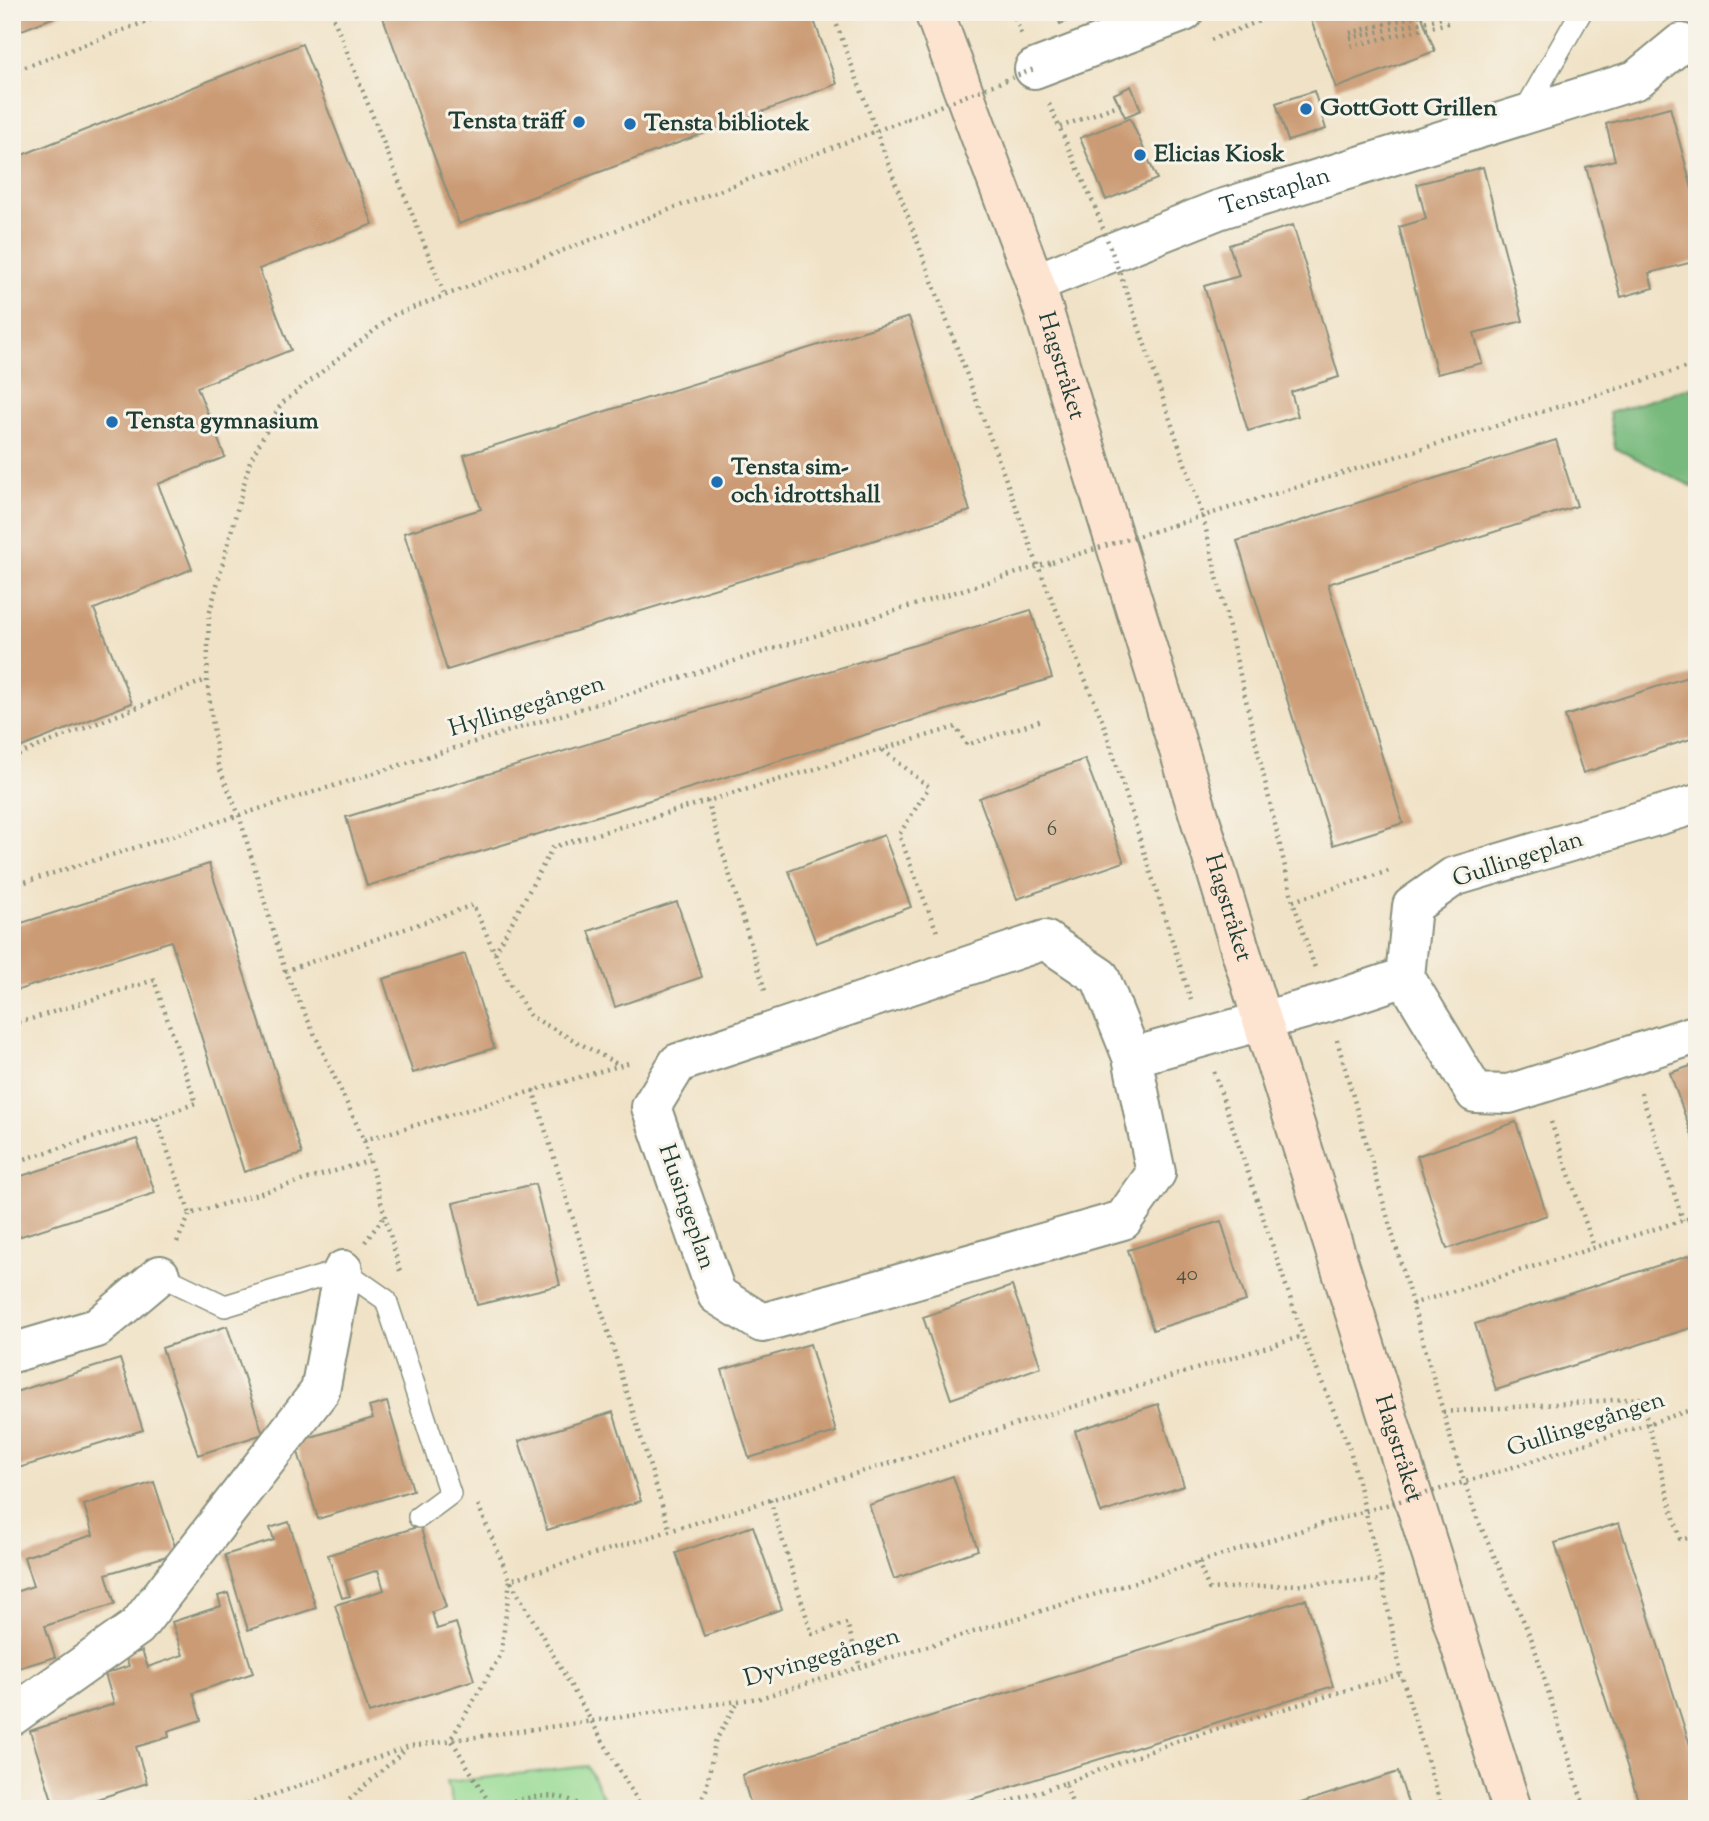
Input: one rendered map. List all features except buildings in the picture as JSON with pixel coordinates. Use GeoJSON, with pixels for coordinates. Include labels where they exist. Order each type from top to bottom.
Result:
{"type":"FeatureCollection","features":[{"type":"Feature","properties":{"kind":"street","name":"Hagstråket"},"geometry":{"type":"LineString","coordinates":[[934,12],[1035,283],[1262,1020],[1512,1809]]}},
{"type":"Feature","properties":{"kind":"street"},"geometry":{"type":"LineString","coordinates":[[1039,81],[1191,29]]}},
{"type":"Feature","properties":{"kind":"street","name":"Tenstaplan"},"geometry":{"type":"LineString","coordinates":[[1035,283],[1218,211],[1636,80],[1681,43]]}},
{"type":"Feature","properties":{"kind":"street","name":"Gullingeplan"},"geometry":{"type":"LineString","coordinates":[[1405,977],[1412,906],[1453,877],[1697,804]]}},
{"type":"Feature","properties":{"kind":"street","name":"Husingeplan"},"geometry":{"type":"LineString","coordinates":[[1045,940],[1100,977],[1132,1057],[1156,1173],[1123,1220],[762,1323],[717,1295],[651,1107],[678,1063],[1045,940]]}},
{"type":"Feature","properties":{"kind":"street"},"geometry":{"type":"LineString","coordinates":[[1132,1057],[1327,1003],[1405,977],[1475,1093],[1509,1094],[1697,1034]]}},
{"type":"Feature","properties":{"kind":"street"},"geometry":{"type":"LineString","coordinates":[[12,1716],[137,1627],[320,1391],[343,1270]]}},
{"type":"Feature","properties":{"kind":"street"},"geometry":{"type":"LineString","coordinates":[[12,1353],[97,1328],[160,1275]]}},
{"type":"Feature","properties":{"kind":"lane"},"geometry":{"type":"LineString","coordinates":[[1521,117],[1581,12]]}},
{"type":"Feature","properties":{"kind":"lane"},"geometry":{"type":"LineString","coordinates":[[160,1275],[225,1306],[343,1270],[386,1300],[450,1494],[419,1517]]}},
{"type":"Feature","properties":{"kind":"path"},"geometry":{"type":"LineString","coordinates":[[12,72],[170,12]]}},
{"type":"Feature","properties":{"kind":"path"},"geometry":{"type":"LineString","coordinates":[[331,12],[445,296]]}},
{"type":"Feature","properties":{"kind":"path"},"geometry":{"type":"LineString","coordinates":[[832,12],[873,130],[1038,566],[1103,722],[1157,885],[1202,1038],[1303,1335],[1350,1450],[1382,1580],[1401,1674],[1442,1809]]}},
{"type":"Feature","properties":{"kind":"path"},"geometry":{"type":"LineString","coordinates":[[1191,29],[1282,12]]}},
{"type":"Feature","properties":{"kind":"path"},"geometry":{"type":"LineString","coordinates":[[1352,46],[1447,20],[1350,36],[1432,12]]}},
{"type":"Feature","properties":{"kind":"path"},"geometry":{"type":"LineString","coordinates":[[239,815],[218,765],[207,680],[209,615],[250,461],[281,404],[394,316],[873,130],[1039,81],[1095,206],[1203,517],[1293,901],[1327,1003],[1443,1412],[1478,1518],[1532,1640],[1585,1809]]}},
{"type":"Feature","properties":{"kind":"path"},"geometry":{"type":"LineString","coordinates":[[1060,127],[1126,102]]}},
{"type":"Feature","properties":{"kind":"path","name":"Hyllingegången"},"geometry":{"type":"LineString","coordinates":[[12,886],[1697,363]]}},
{"type":"Feature","properties":{"kind":"path"},"geometry":{"type":"LineString","coordinates":[[12,757],[207,680]]}},
{"type":"Feature","properties":{"kind":"path"},"geometry":{"type":"LineString","coordinates":[[495,953],[553,848],[956,727],[967,746],[1042,720]]}},
{"type":"Feature","properties":{"kind":"path"},"geometry":{"type":"LineString","coordinates":[[882,750],[929,788],[899,835],[937,932]]}},
{"type":"Feature","properties":{"kind":"path"},"geometry":{"type":"LineString","coordinates":[[707,801],[776,1028]]}},
{"type":"Feature","properties":{"kind":"path"},"geometry":{"type":"LineString","coordinates":[[285,971],[473,905],[495,953],[530,1016],[619,1065]]}},
{"type":"Feature","properties":{"kind":"path"},"geometry":{"type":"LineString","coordinates":[[12,1026],[154,980],[197,1103],[12,1163]]}},
{"type":"Feature","properties":{"kind":"path"},"geometry":{"type":"LineString","coordinates":[[1628,1056],[1683,1220]]}},
{"type":"Feature","properties":{"kind":"path"},"geometry":{"type":"LineString","coordinates":[[364,1140],[633,1061],[678,1063]]}},
{"type":"Feature","properties":{"kind":"path"},"geometry":{"type":"LineString","coordinates":[[1539,1084],[1594,1247]]}},
{"type":"Feature","properties":{"kind":"path"},"geometry":{"type":"LineString","coordinates":[[533,1090],[670,1531]]}},
{"type":"Feature","properties":{"kind":"path"},"geometry":{"type":"LineString","coordinates":[[156,1118],[190,1214],[369,1161]]}},
{"type":"Feature","properties":{"kind":"path"},"geometry":{"type":"LineString","coordinates":[[1412,1304],[1697,1216]]}},
{"type":"Feature","properties":{"kind":"path"},"geometry":{"type":"LineString","coordinates":[[585,1809],[575,1800],[539,1796],[493,1807],[451,1739],[501,1654],[510,1580],[1303,1335]]}},
{"type":"Feature","properties":{"kind":"path"},"geometry":{"type":"LineString","coordinates":[[1443,1412],[1641,1398],[1646,1424],[1680,1539],[1697,1537]]}},
{"type":"Feature","properties":{"kind":"path","name":"Gullingegången"},"geometry":{"type":"LineString","coordinates":[[1332,1521],[1485,1476],[1697,1408]]}},
{"type":"Feature","properties":{"kind":"path"},"geometry":{"type":"LineString","coordinates":[[770,1500],[812,1634],[847,1623],[860,1667]]}},
{"type":"Feature","properties":{"kind":"path","name":"Dyvingegången"},"geometry":{"type":"LineString","coordinates":[[234,1809],[410,1746],[760,1698],[1332,1521]]}},
{"type":"Feature","properties":{"kind":"path"},"geometry":{"type":"LineString","coordinates":[[1198,1562],[1209,1589],[1382,1580]]}},
{"type":"Feature","properties":{"kind":"path"},"geometry":{"type":"LineString","coordinates":[[988,1809],[1180,1740],[1401,1674]]}},
{"type":"Feature","properties":{"kind":"path"},"geometry":{"type":"LineString","coordinates":[[696,1809],[706,1790],[715,1742],[738,1700]]}},
{"type":"Feature","properties":{"kind":"path"},"geometry":{"type":"LineString","coordinates":[[339,1809],[410,1746]]}},
{"type":"Feature","properties":{"kind":"path"},"geometry":{"type":"LineString","coordinates":[[1065,1783],[1074,1809]]}},
{"type":"Feature","properties":{"kind":"green space"},"geometry":{"type":"Polygon","coordinates":[[[1697,385],[1697,489],[1615,448],[1609,413],[1697,385]]]}},
{"type":"Feature","properties":{"kind":"green space"},"geometry":{"type":"Polygon","coordinates":[[[587,1766],[610,1809],[454,1809],[447,1782],[587,1766]]]}},
{"type":"Feature","properties":{"kind":"place","name":"GottGott Grillen"},"geometry":{"type":"Point","coordinates":[1306,109]}},
{"type":"Feature","properties":{"kind":"place","name":"Tensta träff"},"geometry":{"type":"Point","coordinates":[579,122]}},
{"type":"Feature","properties":{"kind":"place","name":"Tensta bibliotek"},"geometry":{"type":"Point","coordinates":[630,124]}},
{"type":"Feature","properties":{"kind":"place","name":"Elicias Kiosk"},"geometry":{"type":"Point","coordinates":[1140,155]}},
{"type":"Feature","properties":{"kind":"place","name":"Tensta gymnasium"},"geometry":{"type":"Point","coordinates":[112,422]}},
{"type":"Feature","properties":{"kind":"place","name":"Tensta sim- och idrottshall"},"geometry":{"type":"Point","coordinates":[717,482]}}]}
